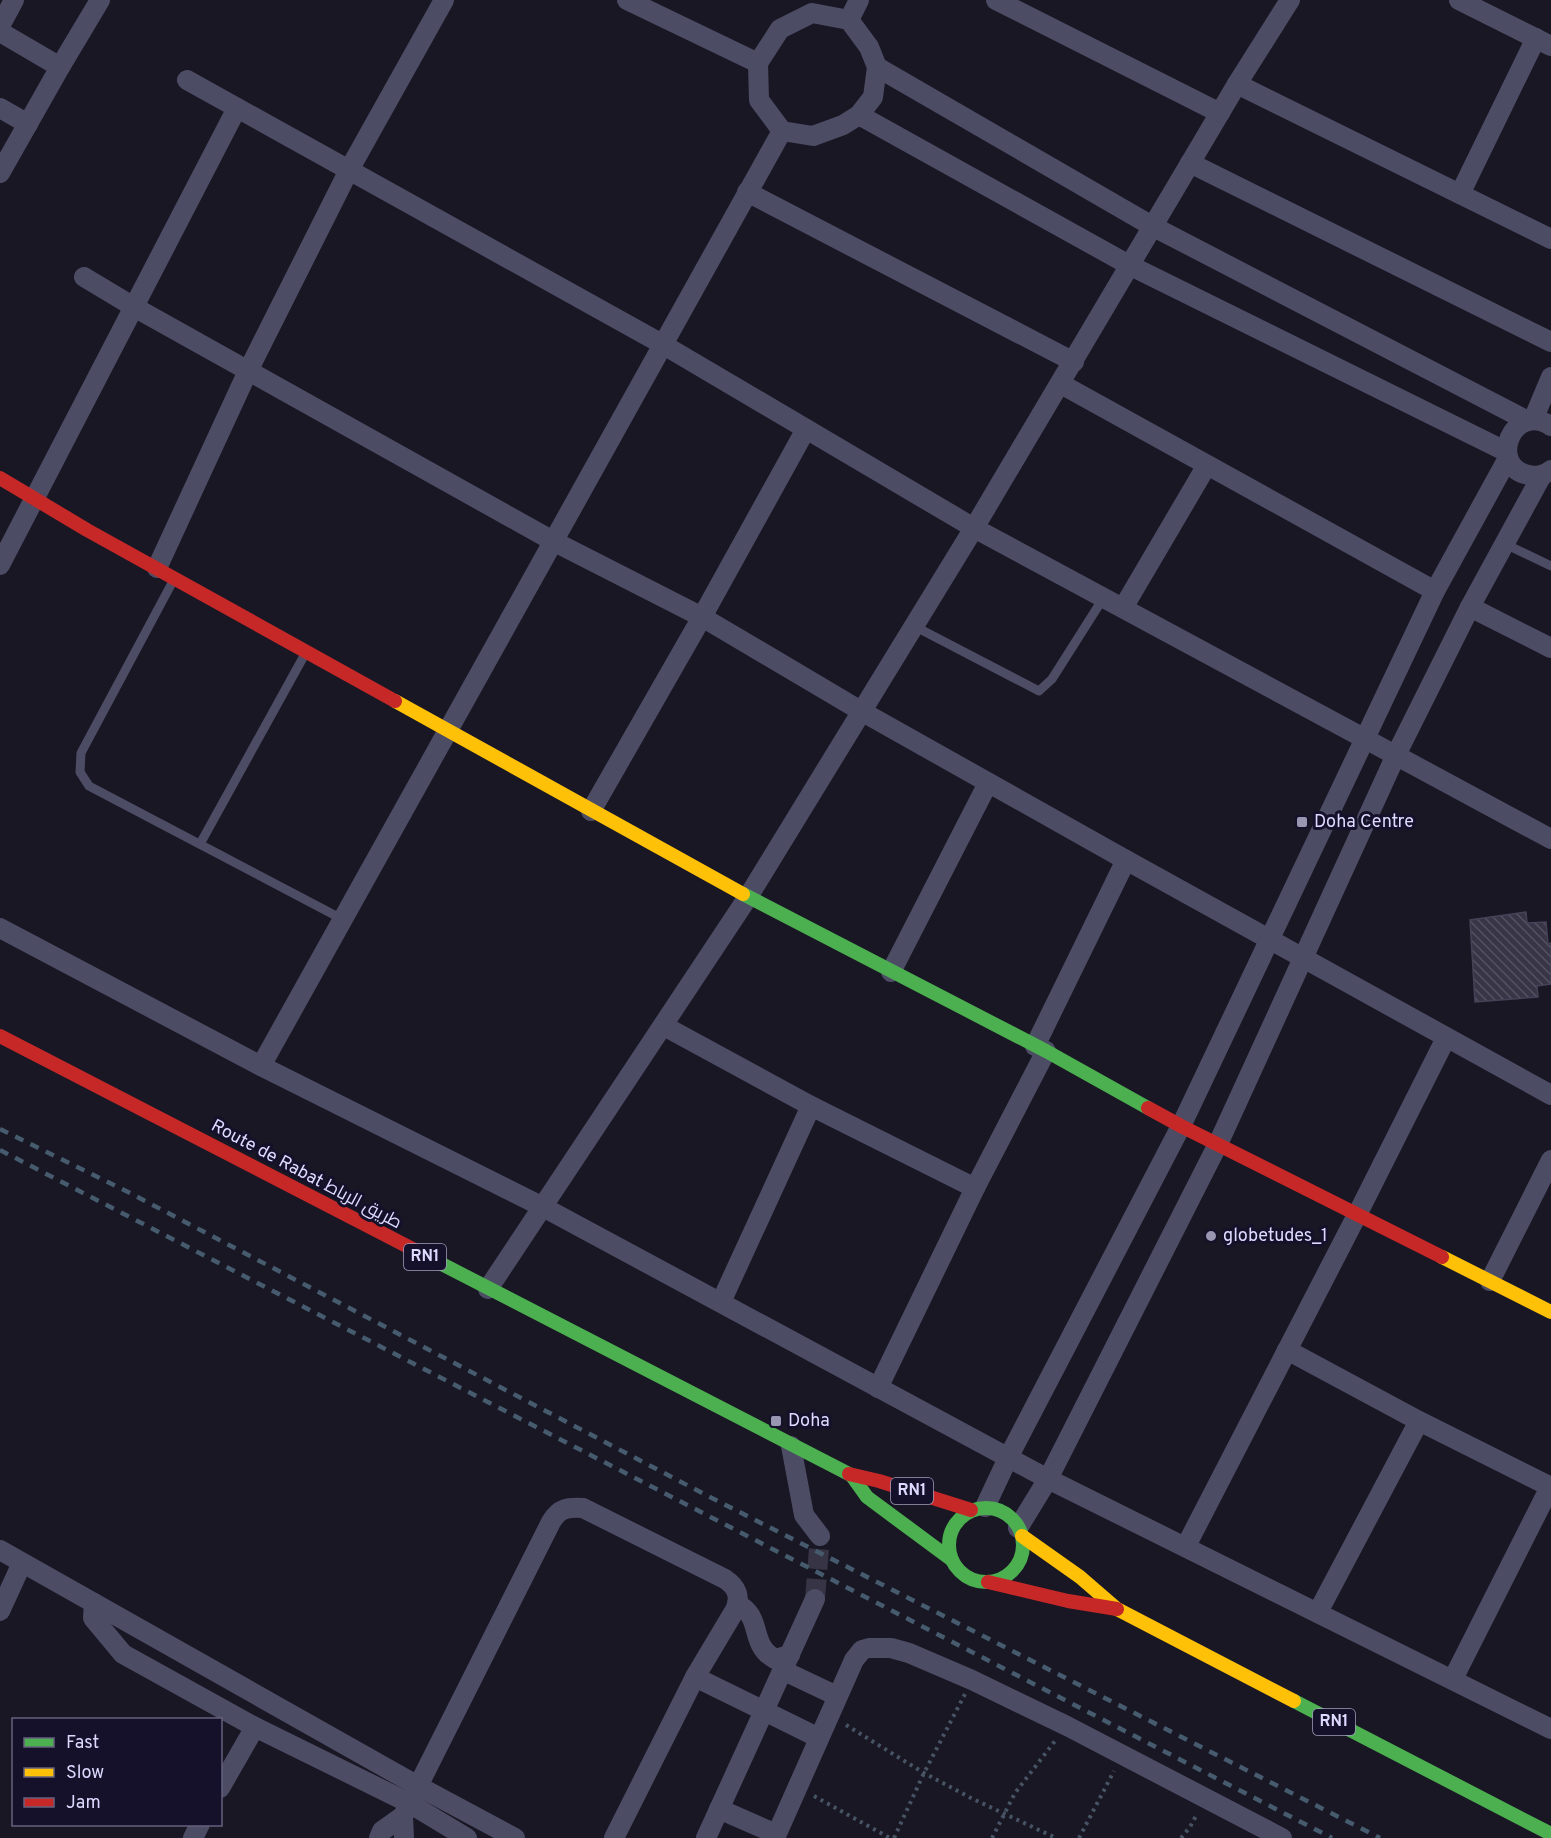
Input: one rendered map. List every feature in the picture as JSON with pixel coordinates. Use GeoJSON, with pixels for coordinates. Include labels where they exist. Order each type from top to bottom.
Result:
{"type":"FeatureCollection","features":[{"type":"Feature","properties":{"kind":"main road"},"geometry":{"type":"LineString","coordinates":[[0,478],[306,652],[748,897],[1040,1049],[1180,1126],[1551,1312]]}},
{"type":"Feature","properties":{"kind":"main road","name":"Route de Rabat طريق الرباط"},"geometry":{"type":"LineString","coordinates":[[0,1036],[852,1476],[879,1481],[978,1509]]}},
{"type":"Feature","properties":{"kind":"main road","name":"Route de Rabat طريق الرباط"},"geometry":{"type":"LineString","coordinates":[[852,1476],[867,1497],[952,1560]]}},
{"type":"Feature","properties":{"kind":"main road"},"geometry":{"type":"LineString","coordinates":[[952,1560],[949,1537],[954,1526],[961,1516],[978,1509]]}},
{"type":"Feature","properties":{"kind":"main road","name":"RN1"},"geometry":{"type":"LineString","coordinates":[[978,1509],[1000,1510],[1013,1518],[1020,1532],[1080,1577],[1117,1609],[1551,1834]]}},
{"type":"Feature","properties":{"kind":"main road"},"geometry":{"type":"LineString","coordinates":[[988,1582],[1009,1575],[1022,1558],[1024,1547],[1020,1532]]}},
{"type":"Feature","properties":{"kind":"main road","name":"RN1"},"geometry":{"type":"LineString","coordinates":[[952,1560],[958,1570],[977,1581],[1037,1595],[1117,1609]]}},
{"type":"Feature","properties":{"kind":"street"},"geometry":{"type":"LineString","coordinates":[[0,26],[14,0]]}},
{"type":"Feature","properties":{"kind":"street"},"geometry":{"type":"LineString","coordinates":[[0,173],[100,0]]}},
{"type":"Feature","properties":{"kind":"street"},"geometry":{"type":"LineString","coordinates":[[157,568],[248,371],[349,170],[444,0]]}},
{"type":"Feature","properties":{"kind":"street"},"geometry":{"type":"LineString","coordinates":[[627,0],[758,63]]}},
{"type":"Feature","properties":{"kind":"street"},"geometry":{"type":"LineString","coordinates":[[849,20],[859,0]]}},
{"type":"Feature","properties":{"kind":"street"},"geometry":{"type":"LineString","coordinates":[[996,0],[1220,113]]}},
{"type":"Feature","properties":{"kind":"street"},"geometry":{"type":"LineString","coordinates":[[488,1289],[748,897],[975,528],[1152,226],[1290,0]]}},
{"type":"Feature","properties":{"kind":"street"},"geometry":{"type":"LineString","coordinates":[[1459,0],[1543,42],[1460,194]]}},
{"type":"Feature","properties":{"kind":"street"},"geometry":{"type":"LineString","coordinates":[[812,13],[849,20],[869,46],[877,67],[873,97],[859,115],[843,125],[813,136],[782,131],[759,100],[758,63],[780,28],[812,13]]}},
{"type":"Feature","properties":{"kind":"street"},"geometry":{"type":"LineString","coordinates":[[0,32],[60,67]]}},
{"type":"Feature","properties":{"kind":"street"},"geometry":{"type":"LineString","coordinates":[[877,67],[1152,226],[1537,423]]}},
{"type":"Feature","properties":{"kind":"street"},"geometry":{"type":"LineString","coordinates":[[187,80],[662,344],[975,528],[1364,738],[1548,831]]}},
{"type":"Feature","properties":{"kind":"street"},"geometry":{"type":"LineString","coordinates":[[1237,84],[1551,239]]}},
{"type":"Feature","properties":{"kind":"street"},"geometry":{"type":"LineString","coordinates":[[0,108],[28,124]]}},
{"type":"Feature","properties":{"kind":"street"},"geometry":{"type":"LineString","coordinates":[[0,566],[237,108]]}},
{"type":"Feature","properties":{"kind":"street"},"geometry":{"type":"LineString","coordinates":[[859,115],[1129,265],[1507,455],[1513,467],[1522,473],[1532,476],[1548,473]]}},
{"type":"Feature","properties":{"kind":"street"},"geometry":{"type":"LineString","coordinates":[[261,1066],[782,131]]}},
{"type":"Feature","properties":{"kind":"street"},"geometry":{"type":"LineString","coordinates":[[1190,163],[1551,342]]}},
{"type":"Feature","properties":{"kind":"street"},"geometry":{"type":"LineString","coordinates":[[747,192],[1074,362]]}},
{"type":"Feature","properties":{"kind":"street"},"geometry":{"type":"LineString","coordinates":[[84,277],[553,541],[702,618],[988,783],[1551,1095]]}},
{"type":"Feature","properties":{"kind":"street"},"geometry":{"type":"LineString","coordinates":[[1537,423],[1551,377]]}},
{"type":"Feature","properties":{"kind":"street"},"geometry":{"type":"LineString","coordinates":[[1061,384],[1435,591]]}},
{"type":"Feature","properties":{"kind":"street"},"geometry":{"type":"LineString","coordinates":[[978,1509],[1008,1458],[1180,1126],[1435,591],[1507,455],[1508,438],[1516,427],[1537,423]]}},
{"type":"Feature","properties":{"kind":"street"},"geometry":{"type":"LineString","coordinates":[[591,811],[702,618],[806,429]]}},
{"type":"Feature","properties":{"kind":"street"},"geometry":{"type":"LineString","coordinates":[[1123,608],[1207,465]]}},
{"type":"Feature","properties":{"kind":"street"},"geometry":{"type":"LineString","coordinates":[[1020,1532],[1218,1144],[1396,754],[1470,607],[1548,473]]}},
{"type":"Feature","properties":{"kind":"street"},"geometry":{"type":"LineString","coordinates":[[1470,607],[1551,648]]}},
{"type":"Feature","properties":{"kind":"street"},"geometry":{"type":"LineString","coordinates":[[891,972],[988,783]]}},
{"type":"Feature","properties":{"kind":"street"},"geometry":{"type":"LineString","coordinates":[[878,1388],[975,1188],[1126,860]]}},
{"type":"Feature","properties":{"kind":"street"},"geometry":{"type":"LineString","coordinates":[[0,928],[261,1066],[543,1207],[1048,1479],[1551,1729]]}},
{"type":"Feature","properties":{"kind":"street"},"geometry":{"type":"LineString","coordinates":[[664,1026],[811,1106],[975,1188]]}},
{"type":"Feature","properties":{"kind":"street"},"geometry":{"type":"LineString","coordinates":[[1186,1546],[1446,1038]]}},
{"type":"Feature","properties":{"kind":"street"},"geometry":{"type":"LineString","coordinates":[[721,1302],[811,1106]]}},
{"type":"Feature","properties":{"kind":"street"},"geometry":{"type":"LineString","coordinates":[[1490,1281],[1551,1160]]}},
{"type":"Feature","properties":{"kind":"street"},"geometry":{"type":"LineString","coordinates":[[1287,1350],[1419,1421],[1550,1487],[1453,1679]]}},
{"type":"Feature","properties":{"kind":"street"},"geometry":{"type":"LineString","coordinates":[[1318,1612],[1419,1421]]}},
{"type":"Feature","properties":{"kind":"street"},"geometry":{"type":"LineString","coordinates":[[791,1446],[804,1515],[820,1536]]}},
{"type":"Feature","properties":{"kind":"street"},"geometry":{"type":"LineString","coordinates":[[404,1838],[410,1802],[551,1522],[560,1511],[566,1508],[583,1508],[725,1579],[731,1583],[738,1595],[737,1605],[695,1677],[614,1838]]}},
{"type":"Feature","properties":{"kind":"street"},"geometry":{"type":"LineString","coordinates":[[0,1550],[94,1604],[467,1838]]}},
{"type":"Feature","properties":{"kind":"street"},"geometry":{"type":"LineString","coordinates":[[0,1611],[22,1563]]}},
{"type":"Feature","properties":{"kind":"street"},"geometry":{"type":"LineString","coordinates":[[706,1838],[815,1599]]}},
{"type":"Feature","properties":{"kind":"street"},"geometry":{"type":"LineString","coordinates":[[94,1604],[93,1618],[123,1654],[255,1727],[410,1802],[515,1838]]}},
{"type":"Feature","properties":{"kind":"street"},"geometry":{"type":"LineString","coordinates":[[737,1605],[746,1608],[750,1613],[760,1645],[767,1654],[786,1663],[837,1696]]}},
{"type":"Feature","properties":{"kind":"street"},"geometry":{"type":"LineString","coordinates":[[719,1809],[776,1836],[854,1660],[862,1650],[891,1648],[909,1653],[972,1680],[1124,1755],[1282,1838]]}},
{"type":"Feature","properties":{"kind":"street"},"geometry":{"type":"LineString","coordinates":[[695,1677],[819,1738]]}},
{"type":"Feature","properties":{"kind":"street"},"geometry":{"type":"LineString","coordinates":[[222,1785],[255,1727]]}},
{"type":"Feature","properties":{"kind":"street"},"geometry":{"type":"LineString","coordinates":[[378,1838],[410,1802]]}},
{"type":"Feature","properties":{"kind":"lane"},"geometry":{"type":"LineString","coordinates":[[1505,544],[1551,566]]}},
{"type":"Feature","properties":{"kind":"lane"},"geometry":{"type":"LineString","coordinates":[[174,578],[81,753],[80,772],[89,786],[342,919]]}},
{"type":"Feature","properties":{"kind":"lane"},"geometry":{"type":"LineString","coordinates":[[914,626],[1039,691],[1052,679],[1104,597]]}},
{"type":"Feature","properties":{"kind":"lane"},"geometry":{"type":"LineString","coordinates":[[200,844],[306,652]]}},
{"type":"Feature","properties":{"kind":"path"},"geometry":{"type":"LineString","coordinates":[[797,1787],[892,1838],[972,1680]]}},
{"type":"Feature","properties":{"kind":"path"},"geometry":{"type":"LineString","coordinates":[[829,1715],[924,1773],[1056,1838]]}},
{"type":"Feature","properties":{"kind":"path"},"geometry":{"type":"LineString","coordinates":[[992,1838],[1015,1793],[1066,1726]]}},
{"type":"Feature","properties":{"kind":"path"},"geometry":{"type":"LineString","coordinates":[[1079,1838],[1124,1755]]}},
{"type":"Feature","properties":{"kind":"path"},"geometry":{"type":"LineString","coordinates":[[1181,1838],[1190,1827],[1206,1798]]}},
{"type":"Feature","properties":{"kind":"building"},"geometry":{"type":"Polygon","coordinates":[[[1526,912],[1527,923],[1546,922],[1548,944],[1551,943],[1551,984],[1537,986],[1538,997],[1475,1002],[1470,920],[1526,912]]]}},
{"type":"Feature","properties":{"kind":"tunnel"},"geometry":{"type":"LineString","coordinates":[[815,1599],[820,1536]]}},
{"type":"Feature","properties":{"kind":"railway"},"geometry":{"type":"LineString","coordinates":[[0,1129],[128,1192],[706,1495],[1380,1838]]}},
{"type":"Feature","properties":{"kind":"railway"},"geometry":{"type":"LineString","coordinates":[[0,1150],[1332,1838]]}},
{"type":"Feature","properties":{"kind":"traffic: fast"},"geometry":{"type":"LineString","coordinates":[[743,894],[1046,1051],[1148,1108]]}},
{"type":"Feature","properties":{"kind":"traffic: fast"},"geometry":{"type":"LineString","coordinates":[[432,1259],[849,1474]]}},
{"type":"Feature","properties":{"kind":"traffic: fast"},"geometry":{"type":"LineString","coordinates":[[852,1476],[867,1497],[952,1560]]}},
{"type":"Feature","properties":{"kind":"traffic: fast"},"geometry":{"type":"LineString","coordinates":[[979,1508],[993,1508],[1007,1514],[1017,1524],[1023,1538],[1023,1545],[1023,1552],[1017,1566],[1007,1576],[993,1582],[979,1582],[965,1576],[955,1566],[949,1552],[949,1538],[955,1524],[965,1514],[979,1508]]}},
{"type":"Feature","properties":{"kind":"traffic: fast"},"geometry":{"type":"LineString","coordinates":[[1294,1701],[1551,1834]]}},
{"type":"Feature","properties":{"kind":"traffic: slow"},"geometry":{"type":"LineString","coordinates":[[395,701],[743,894]]}},
{"type":"Feature","properties":{"kind":"traffic: slow"},"geometry":{"type":"LineString","coordinates":[[1442,1257],[1551,1312]]}},
{"type":"Feature","properties":{"kind":"traffic: slow"},"geometry":{"type":"LineString","coordinates":[[1022,1536],[1080,1577],[1117,1609],[1294,1701]]}},
{"type":"Feature","properties":{"kind":"traffic: jam"},"geometry":{"type":"LineString","coordinates":[[0,478],[87,530],[395,701]]}},
{"type":"Feature","properties":{"kind":"traffic: jam"},"geometry":{"type":"LineString","coordinates":[[0,1036],[432,1259]]}},
{"type":"Feature","properties":{"kind":"traffic: jam"},"geometry":{"type":"LineString","coordinates":[[1148,1108],[1442,1257]]}},
{"type":"Feature","properties":{"kind":"traffic: jam"},"geometry":{"type":"LineString","coordinates":[[849,1474],[971,1510]]}},
{"type":"Feature","properties":{"kind":"traffic: jam"},"geometry":{"type":"LineString","coordinates":[[988,1582],[1068,1601],[1117,1609]]}},
{"type":"Feature","properties":{"kind":"place","name":"Doha Centre"},"geometry":{"type":"Point","coordinates":[1302,822]}},
{"type":"Feature","properties":{"kind":"place","name":"globetudes_1"},"geometry":{"type":"Point","coordinates":[1211,1236]}},
{"type":"Feature","properties":{"kind":"place","name":"Doha"},"geometry":{"type":"Point","coordinates":[776,1421]}}]}
